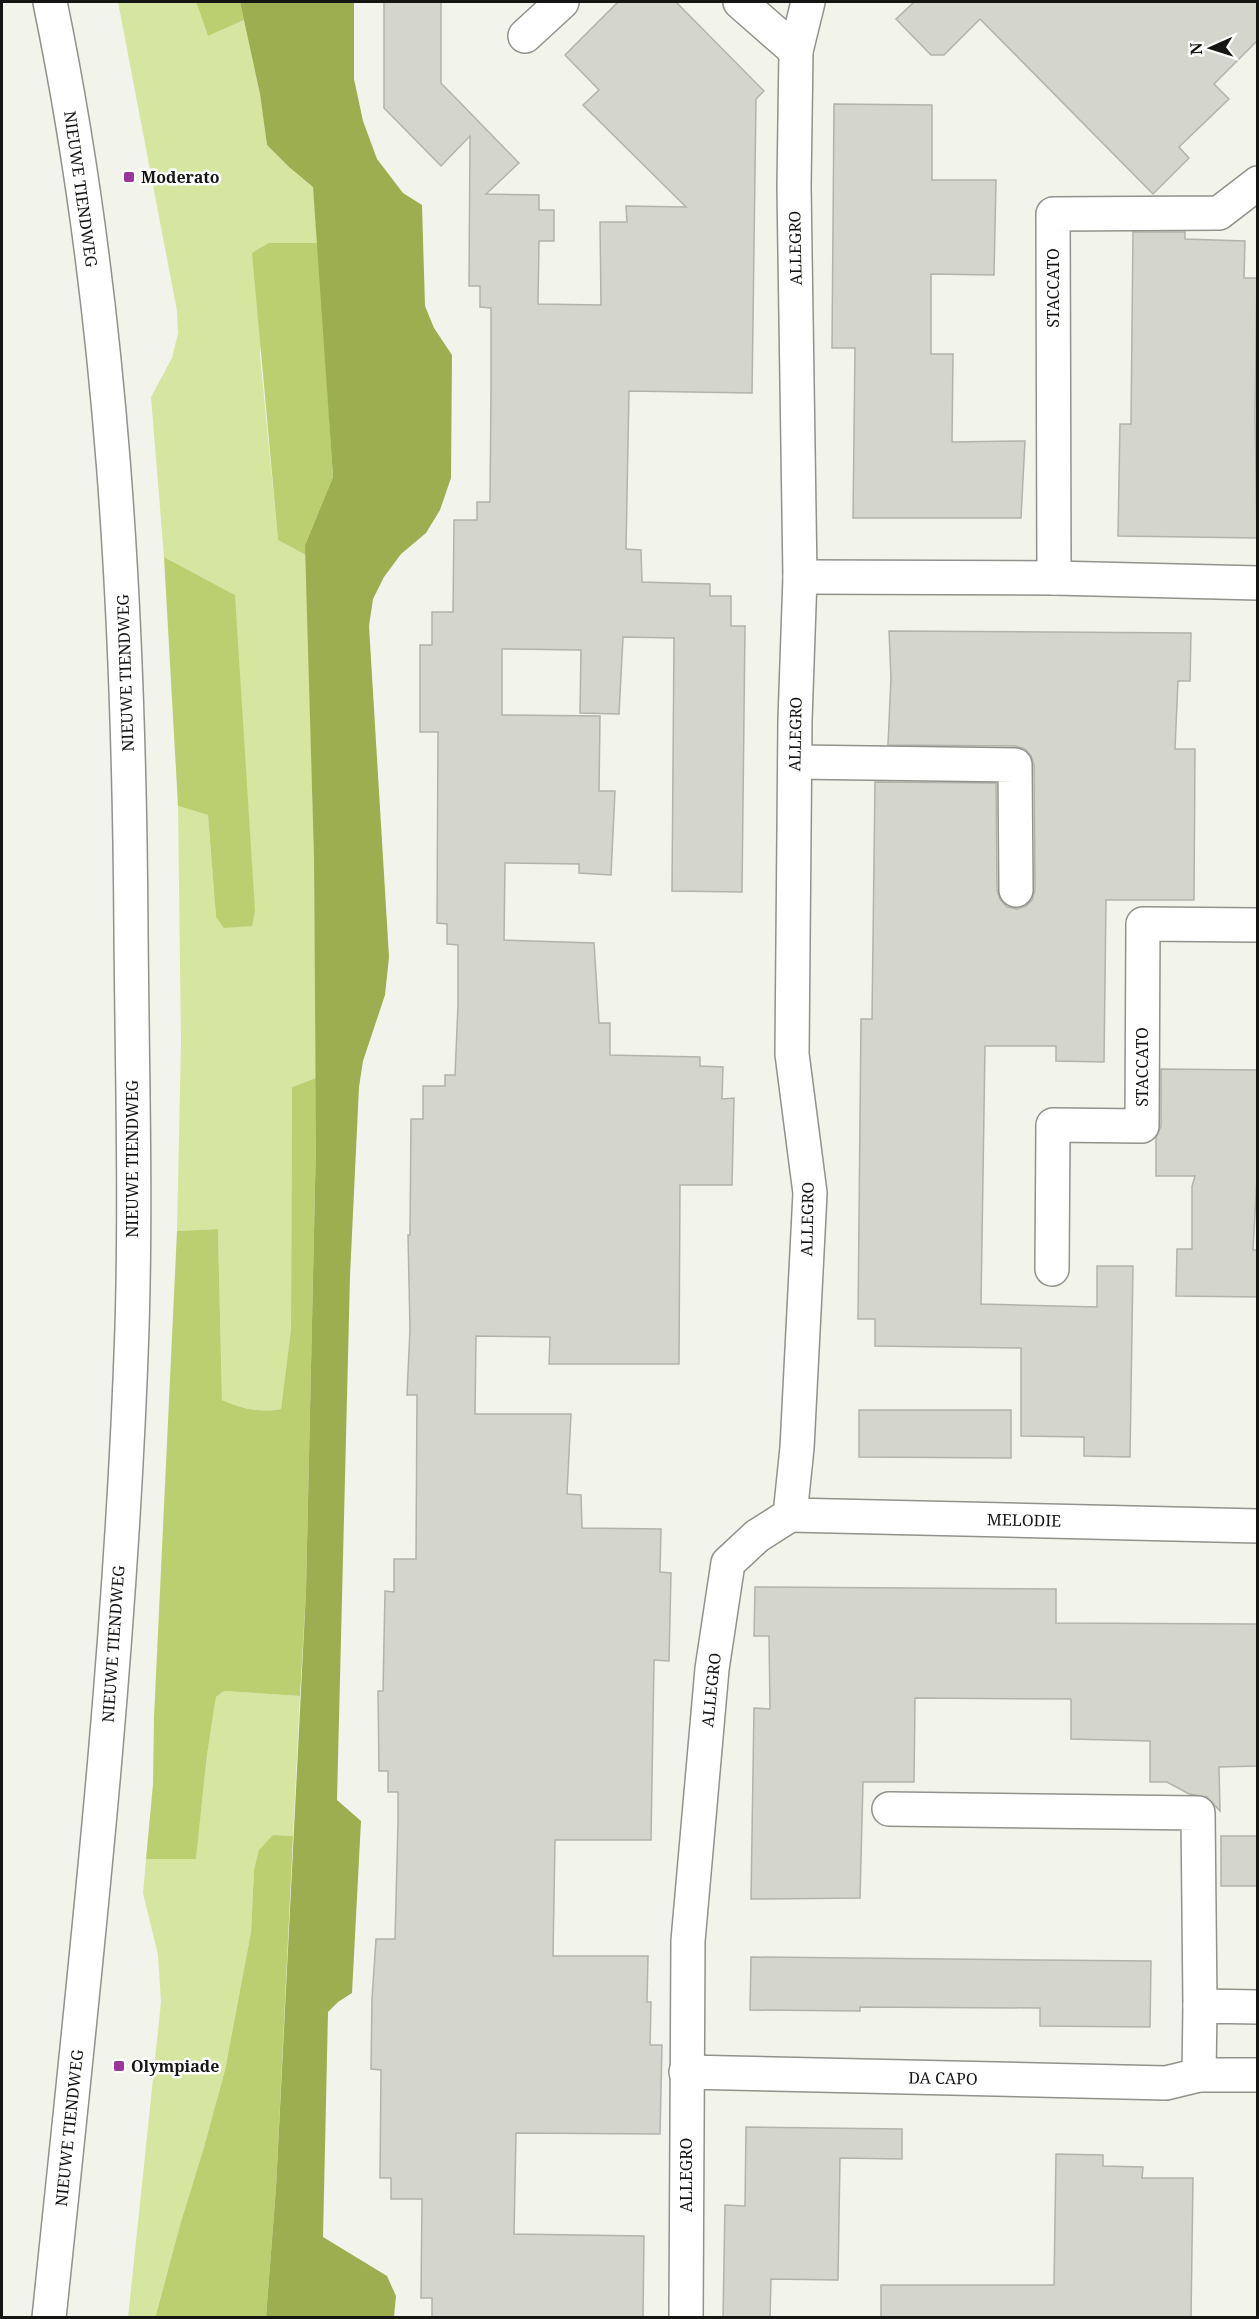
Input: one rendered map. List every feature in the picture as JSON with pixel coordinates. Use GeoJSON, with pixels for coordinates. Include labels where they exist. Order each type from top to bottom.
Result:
{"type":"FeatureCollection","features":[{"type":"Feature","properties":{"kind":"street","name":"NIEUWE TIENDWEG"},"geometry":{"type":"LineString","coordinates":[[50,2],[83,183],[108,404],[123,608],[130,822],[132,1166],[132,1324],[122,1522],[99,1832],[50,2318]]}},
{"type":"Feature","properties":{"kind":"street"},"geometry":{"type":"LineString","coordinates":[[525,36],[562,2]]}},
{"type":"Feature","properties":{"kind":"street"},"geometry":{"type":"LineString","coordinates":[[740,2],[796,51]]}},
{"type":"Feature","properties":{"kind":"street","name":"ALLEGRO"},"geometry":{"type":"LineString","coordinates":[[686,2318],[688,1941],[712,1670],[728,1563],[757,1536],[790,1515],[797,1449],[810,1193],[792,1054],[795,762],[800,577],[794,187],[796,51],[808,2]]}},
{"type":"Feature","properties":{"kind":"street","name":"STACCATO"},"geometry":{"type":"LineString","coordinates":[[1054,578],[1053,214],[1219,213],[1257,183]]}},
{"type":"Feature","properties":{"kind":"street"},"geometry":{"type":"LineString","coordinates":[[800,577],[1054,578],[1257,583]]}},
{"type":"Feature","properties":{"kind":"street"},"geometry":{"type":"LineString","coordinates":[[795,762],[1015,765],[1016,890]]}},
{"type":"Feature","properties":{"kind":"street","name":"STACCATO"},"geometry":{"type":"LineString","coordinates":[[1053,1269],[1053,1125],[1142,1126],[1143,924],[1257,925]]}},
{"type":"Feature","properties":{"kind":"street","name":"MELODIE"},"geometry":{"type":"LineString","coordinates":[[790,1515],[1257,1526]]}},
{"type":"Feature","properties":{"kind":"street"},"geometry":{"type":"LineString","coordinates":[[889,1809],[1198,1813],[1199,2075]]}},
{"type":"Feature","properties":{"kind":"street"},"geometry":{"type":"LineString","coordinates":[[1200,2006],[1257,2007]]}},
{"type":"Feature","properties":{"kind":"street","name":"DA CAPO"},"geometry":{"type":"LineString","coordinates":[[686,2072],[1166,2083],[1199,2075],[1257,2075]]}},
{"type":"Feature","properties":{"kind":"shaded area"},"geometry":{"type":"Polygon","coordinates":[[[118,2],[196,2],[208,36],[244,20],[260,94],[267,145],[313,187],[318,243],[269,243],[260,355],[278,540],[306,555],[314,858],[316,1078],[292,1087],[291,1329],[281,1409],[266,1411],[237,1406],[222,1400],[218,1229],[177,1231],[181,1042],[178,806],[208,815],[216,917],[235,595],[164,557],[151,397],[172,358],[178,333],[177,311],[118,2]]]}},
{"type":"Feature","properties":{"kind":"shaded area"},"geometry":{"type":"Polygon","coordinates":[[[196,2],[240,2],[244,20],[208,36],[196,2]]]}},
{"type":"Feature","properties":{"kind":"shaded area"},"geometry":{"type":"Polygon","coordinates":[[[240,2],[354,2],[354,79],[363,121],[377,159],[403,193],[422,205],[425,306],[434,328],[452,355],[451,478],[440,510],[426,533],[401,554],[384,577],[373,599],[369,626],[389,957],[385,995],[363,1061],[359,1087],[350,1276],[337,1800],[361,1821],[352,1993],[328,2012],[323,2237],[387,2276],[396,2296],[394,2317],[266,2317],[276,2188],[306,1591],[316,1142],[314,858],[305,545],[333,477],[313,187],[267,145],[260,94],[240,2]]]}},
{"type":"Feature","properties":{"kind":"shaded area"},"geometry":{"type":"Polygon","coordinates":[[[269,243],[318,243],[333,477],[305,545],[306,555],[278,540],[252,253],[269,243]]]}},
{"type":"Feature","properties":{"kind":"shaded area"},"geometry":{"type":"Polygon","coordinates":[[[164,557],[235,595],[255,911],[252,926],[224,928],[216,917],[208,815],[178,806],[164,557]]]}},
{"type":"Feature","properties":{"kind":"shaded area"},"geometry":{"type":"Polygon","coordinates":[[[316,1078],[306,1591],[300,1696],[224,1691],[216,1697],[207,1755],[196,1859],[146,1859],[153,1784],[154,1717],[177,1231],[218,1229],[222,1400],[251,1409],[266,1411],[281,1409],[291,1329],[292,1087],[316,1078]]]}},
{"type":"Feature","properties":{"kind":"shaded area"},"geometry":{"type":"Polygon","coordinates":[[[224,1691],[300,1696],[293,1836],[273,1835],[254,1870],[251,1932],[225,2070],[204,2147],[155,2317],[128,2318],[161,2002],[158,1955],[143,1893],[146,1859],[196,1858],[216,1697],[224,1691]]]}},
{"type":"Feature","properties":{"kind":"shaded area"},"geometry":{"type":"Polygon","coordinates":[[[273,1835],[293,1836],[276,2188],[266,2317],[155,2318],[225,2070],[251,1932],[254,1870],[259,1850],[273,1835]]]}},
{"type":"Feature","properties":{"kind":"building"},"geometry":{"type":"Polygon","coordinates":[[[384,2],[441,2],[441,83],[519,163],[486,194],[539,195],[539,210],[554,210],[554,241],[539,241],[538,304],[601,305],[600,222],[627,222],[626,206],[686,207],[583,105],[599,90],[565,55],[618,2],[676,2],[764,91],[756,99],[752,393],[629,391],[626,549],[641,550],[642,582],[710,584],[710,596],[731,596],[731,626],[745,626],[742,892],[672,891],[674,638],[623,637],[619,714],[580,713],[581,650],[502,649],[502,715],[600,716],[599,791],[615,791],[611,875],[579,873],[579,864],[505,863],[504,940],[594,943],[599,1023],[610,1023],[610,1055],[700,1057],[700,1066],[723,1067],[722,1099],[734,1098],[732,1185],[680,1185],[679,1364],[549,1364],[550,1337],[476,1336],[475,1414],[571,1414],[567,1494],[581,1495],[582,1528],[661,1529],[660,1572],[671,1573],[669,1661],[654,1660],[651,1840],[555,1840],[553,1956],[648,1956],[647,2002],[651,2002],[650,2045],[662,2045],[660,2134],[516,2133],[514,2234],[644,2236],[643,2318],[432,2318],[432,2298],[421,2298],[422,2199],[391,2199],[391,2178],[380,2178],[381,2070],[371,2069],[372,1999],[376,1939],[395,1939],[398,1792],[388,1792],[388,1771],[379,1771],[378,1691],[383,1691],[385,1591],[394,1592],[394,1559],[416,1559],[417,1395],[407,1395],[410,1329],[408,1235],[410,1235],[411,1119],[423,1119],[423,1086],[445,1086],[445,1075],[455,1075],[458,1006],[458,945],[447,944],[447,924],[437,923],[438,732],[420,732],[420,645],[432,645],[432,612],[453,612],[454,520],[477,520],[477,502],[490,502],[491,392],[491,308],[480,307],[480,286],[469,286],[470,136],[441,166],[384,108],[384,2]]]}},
{"type":"Feature","properties":{"kind":"building"},"geometry":{"type":"Polygon","coordinates":[[[914,2],[1257,2],[1257,41],[1214,84],[1229,99],[1179,147],[1189,158],[1153,194],[980,19],[944,55],[931,55],[896,19],[914,2]]]}},
{"type":"Feature","properties":{"kind":"building"},"geometry":{"type":"Polygon","coordinates":[[[834,104],[932,105],[932,180],[996,180],[994,275],[931,274],[931,354],[953,354],[952,442],[1025,441],[1021,518],[853,518],[855,348],[832,348],[834,104]]]}},
{"type":"Feature","properties":{"kind":"building"},"geometry":{"type":"Polygon","coordinates":[[[1133,232],[1185,232],[1185,239],[1245,241],[1244,278],[1257,278],[1255,415],[1257,538],[1118,536],[1120,424],[1131,424],[1133,232]]]}},
{"type":"Feature","properties":{"kind":"building"},"geometry":{"type":"Polygon","coordinates":[[[889,631],[1191,633],[1190,681],[1178,681],[1175,749],[1195,749],[1194,900],[1106,900],[1104,1062],[1056,1061],[1056,1046],[985,1046],[981,1304],[1097,1307],[1097,1266],[1133,1266],[1130,1457],[1084,1456],[1084,1437],[1021,1436],[1021,1348],[875,1346],[875,1319],[858,1319],[861,1019],[872,1019],[875,782],[996,783],[997,890],[1000,899],[1007,907],[1017,909],[1026,906],[1032,900],[1035,890],[1034,765],[1031,756],[1025,749],[1015,746],[888,745],[891,678],[889,631]]]}},
{"type":"Feature","properties":{"kind":"building"},"geometry":{"type":"Polygon","coordinates":[[[1161,1069],[1257,1070],[1257,1178],[1253,1250],[1257,1250],[1257,1297],[1176,1296],[1177,1249],[1192,1249],[1192,1186],[1195,1176],[1156,1176],[1156,1137],[1161,1126],[1161,1069]]]}},
{"type":"Feature","properties":{"kind":"building"},"geometry":{"type":"Polygon","coordinates":[[[859,1410],[1011,1410],[1011,1458],[859,1457],[859,1410]]]}},
{"type":"Feature","properties":{"kind":"building"},"geometry":{"type":"Polygon","coordinates":[[[755,1587],[1056,1589],[1056,1623],[1257,1624],[1257,1766],[1219,1767],[1220,1811],[1207,1797],[1189,1794],[1167,1782],[1150,1782],[1150,1741],[1071,1739],[1071,1699],[915,1698],[914,1782],[863,1782],[860,1898],[751,1899],[754,1708],[770,1709],[769,1636],[754,1636],[755,1587]]]}},
{"type":"Feature","properties":{"kind":"building"},"geometry":{"type":"Polygon","coordinates":[[[1221,1836],[1257,1836],[1257,1886],[1221,1886],[1221,1836]]]}},
{"type":"Feature","properties":{"kind":"building"},"geometry":{"type":"Polygon","coordinates":[[[751,1957],[1151,1961],[1150,2027],[1040,2026],[1040,2008],[860,2007],[860,2011],[750,2010],[751,1957]]]}},
{"type":"Feature","properties":{"kind":"building"},"geometry":{"type":"Polygon","coordinates":[[[746,2127],[902,2129],[902,2159],[840,2158],[838,2280],[771,2279],[770,2318],[723,2318],[725,2205],[745,2206],[746,2127]]]}},
{"type":"Feature","properties":{"kind":"building"},"geometry":{"type":"Polygon","coordinates":[[[1056,2154],[1103,2155],[1103,2166],[1143,2167],[1142,2178],[1193,2178],[1191,2318],[881,2318],[881,2285],[1054,2285],[1056,2154]]]}},
{"type":"Feature","properties":{"kind":"place","name":"Moderato"},"geometry":{"type":"Point","coordinates":[129,177]}},
{"type":"Feature","properties":{"kind":"place","name":"Olympiade"},"geometry":{"type":"Point","coordinates":[119,2066]}}]}
